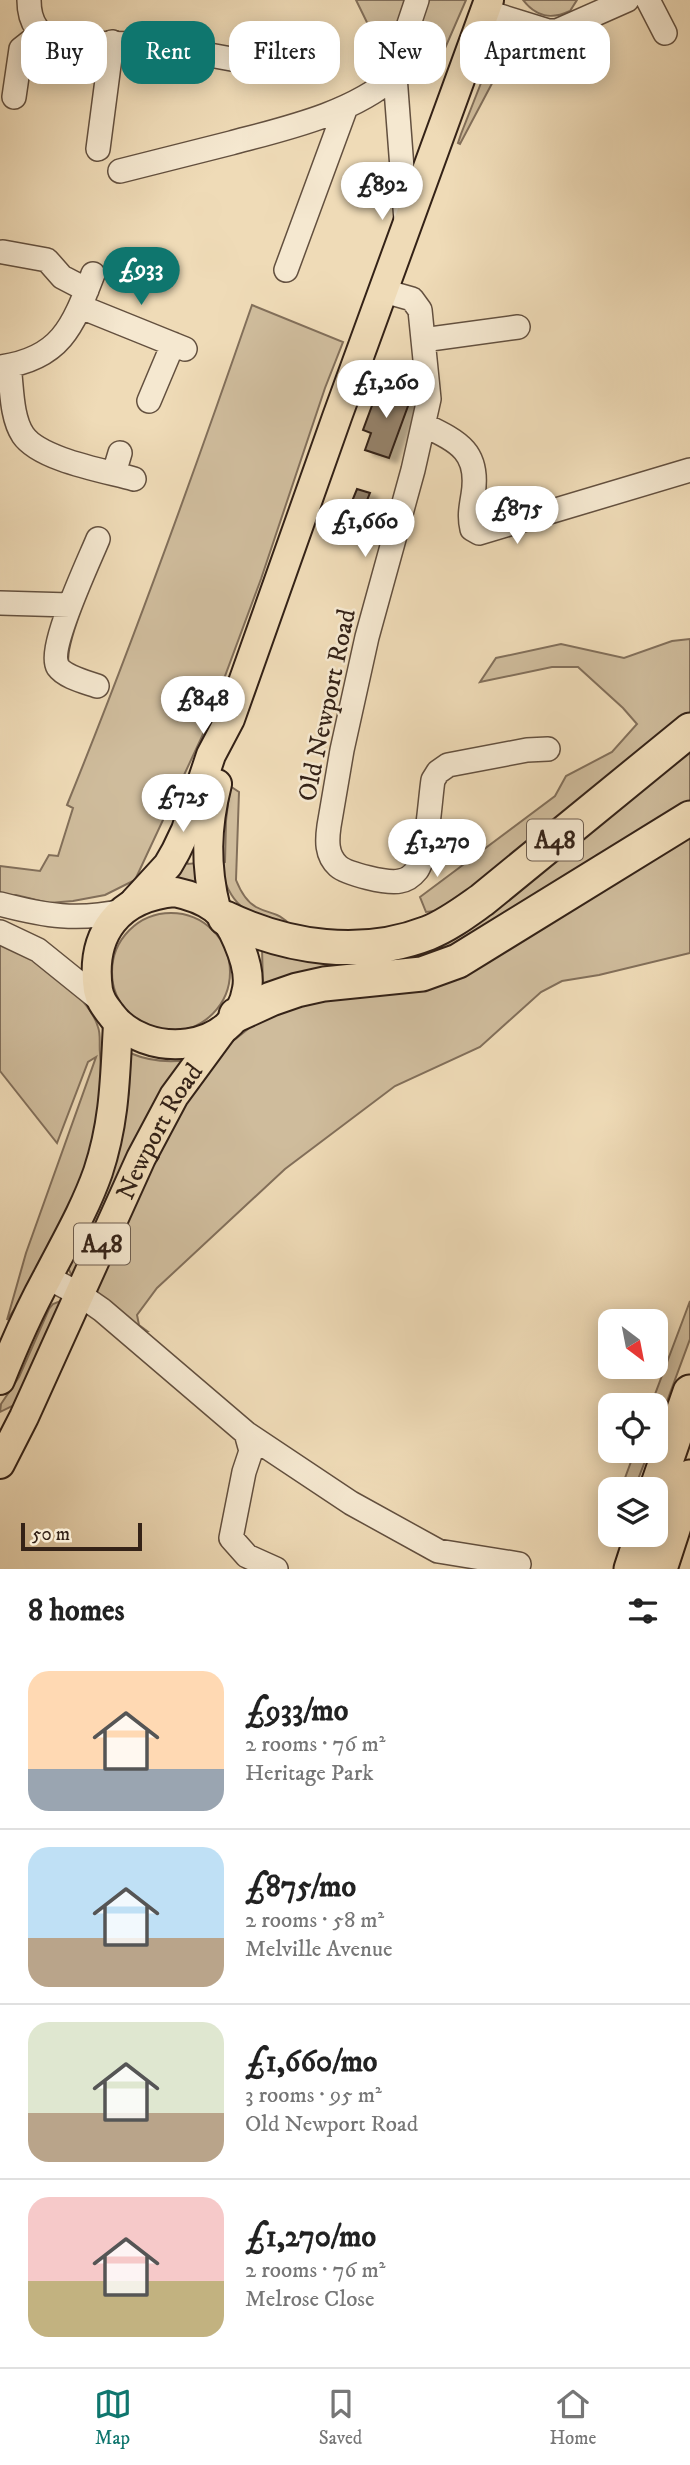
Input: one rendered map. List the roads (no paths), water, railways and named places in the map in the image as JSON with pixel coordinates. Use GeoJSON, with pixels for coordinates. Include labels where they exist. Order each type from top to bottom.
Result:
{"type":"FeatureCollection","features":[{"type":"Feature","properties":{"kind":"highway","name":"A48"},"geometry":{"type":"LineString","coordinates":[[221,914],[256,933],[322,947],[349,948],[385,944],[430,932],[482,900],[690,730]]}},
{"type":"Feature","properties":{"kind":"highway","name":"A48"},"geometry":{"type":"LineString","coordinates":[[229,1024],[271,999],[297,990],[324,984],[422,974],[458,961],[690,818]]}},
{"type":"Feature","properties":{"kind":"highway"},"geometry":{"type":"LineString","coordinates":[[661,1477],[690,1392]]}},
{"type":"Feature","properties":{"kind":"highway"},"geometry":{"type":"LineString","coordinates":[[660,1569],[690,1477]]}},
{"type":"Feature","properties":{"kind":"highway"},"geometry":{"type":"LineString","coordinates":[[631,1569],[638,1547]]}},
{"type":"Feature","properties":{"kind":"main road"},"geometry":{"type":"LineString","coordinates":[[230,719],[207,838],[209,879],[221,914],[244,957],[248,978],[244,1000],[229,1024],[203,1041],[167,1044],[142,1039],[118,1024],[100,1000],[97,971],[101,941],[106,928],[168,865],[186,830],[211,755],[230,719],[486,6]]}},
{"type":"Feature","properties":{"kind":"main road"},"geometry":{"type":"LineString","coordinates":[[129,906],[158,894],[176,892],[197,897],[221,914]]}},
{"type":"Feature","properties":{"kind":"main road","name":"Newport Road"},"geometry":{"type":"LineString","coordinates":[[0,1380],[20,1331],[74,1227],[97,1174],[107,1141],[117,1077],[118,1024]]}},
{"type":"Feature","properties":{"kind":"main road","name":"Newport Road"},"geometry":{"type":"LineString","coordinates":[[0,1464],[24,1417],[141,1158],[174,1096],[229,1024]]}},
{"type":"Feature","properties":{"kind":"street"},"geometry":{"type":"LineString","coordinates":[[29,0],[34,21]]}},
{"type":"Feature","properties":{"kind":"street"},"geometry":{"type":"LineString","coordinates":[[410,21],[417,0]]}},
{"type":"Feature","properties":{"kind":"street"},"geometry":{"type":"LineString","coordinates":[[486,6],[548,31],[557,30],[592,9],[627,0]]}},
{"type":"Feature","properties":{"kind":"street"},"geometry":{"type":"LineString","coordinates":[[648,0],[665,33]]}},
{"type":"Feature","properties":{"kind":"street"},"geometry":{"type":"LineString","coordinates":[[107,42],[149,44],[229,59]]}},
{"type":"Feature","properties":{"kind":"street"},"geometry":{"type":"LineString","coordinates":[[98,149],[112,42]]}},
{"type":"Feature","properties":{"kind":"street"},"geometry":{"type":"LineString","coordinates":[[15,97],[21,49]]}},
{"type":"Feature","properties":{"kind":"street"},"geometry":{"type":"LineString","coordinates":[[120,171],[271,132],[346,107],[385,84]]}},
{"type":"Feature","properties":{"kind":"street"},"geometry":{"type":"LineString","coordinates":[[396,84],[407,226]]}},
{"type":"Feature","properties":{"kind":"street"},"geometry":{"type":"LineString","coordinates":[[286,270],[346,107]]}},
{"type":"Feature","properties":{"kind":"street"},"geometry":{"type":"LineString","coordinates":[[4,252],[47,260],[62,277],[179,346],[149,401]]}},
{"type":"Feature","properties":{"kind":"street"},"geometry":{"type":"LineString","coordinates":[[87,290],[72,326],[50,350],[39,357],[5,366],[22,434],[43,461],[123,468]]}},
{"type":"Feature","properties":{"kind":"street","name":"Old Newport Road"},"geometry":{"type":"LineString","coordinates":[[384,291],[412,299],[417,304],[430,387],[425,425],[367,637],[342,750],[327,844],[331,856],[339,867],[352,874],[397,883],[408,878],[419,868],[433,780],[438,772],[448,765],[527,750],[548,749]]}},
{"type":"Feature","properties":{"kind":"street"},"geometry":{"type":"LineString","coordinates":[[423,340],[518,327]]}},
{"type":"Feature","properties":{"kind":"street"},"geometry":{"type":"LineString","coordinates":[[425,425],[460,444],[469,455],[476,481],[469,519],[472,529],[479,533],[690,470]]}},
{"type":"Feature","properties":{"kind":"street"},"geometry":{"type":"LineString","coordinates":[[97,686],[63,672],[55,660],[55,650],[70,605],[98,539]]}},
{"type":"Feature","properties":{"kind":"street"},"geometry":{"type":"LineString","coordinates":[[0,603],[70,605]]}},
{"type":"Feature","properties":{"kind":"street"},"geometry":{"type":"LineString","coordinates":[[0,904],[36,914],[66,918],[98,916],[129,906]]}},
{"type":"Feature","properties":{"kind":"street"},"geometry":{"type":"LineString","coordinates":[[0,932],[38,950],[100,1000]]}},
{"type":"Feature","properties":{"kind":"street"},"geometry":{"type":"LineString","coordinates":[[47,1278],[79,1294],[102,1310],[246,1433],[351,1503],[438,1551],[519,1564]]}},
{"type":"Feature","properties":{"kind":"street"},"geometry":{"type":"LineString","coordinates":[[246,1433],[251,1451],[244,1472],[231,1538],[247,1556],[276,1569]]}}]}
